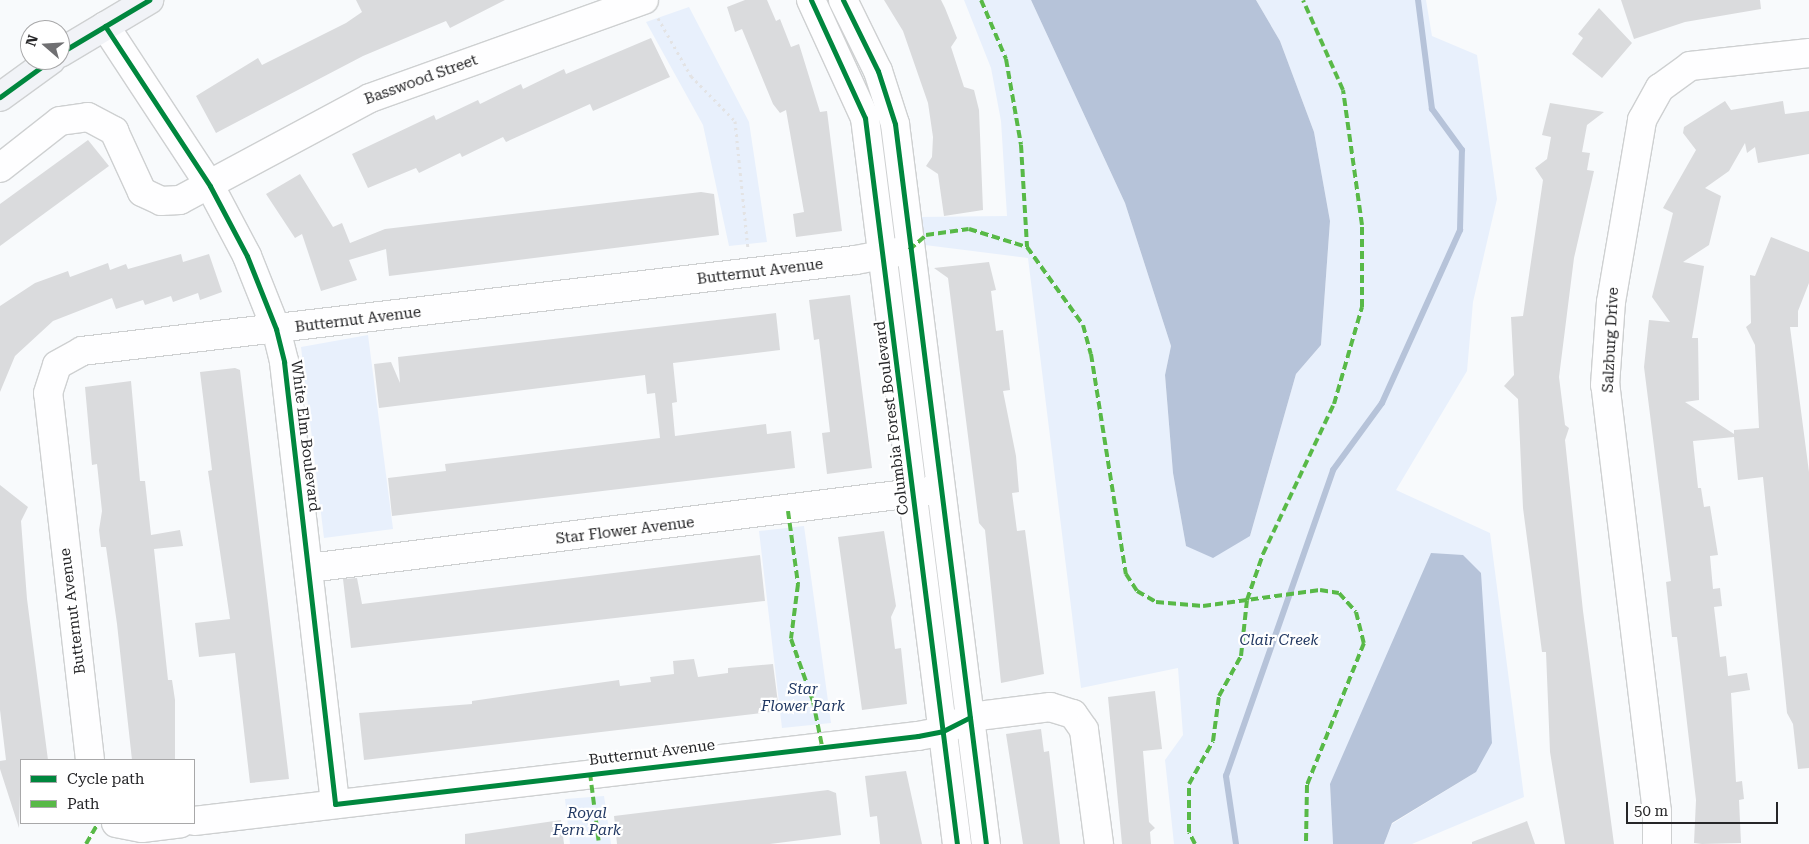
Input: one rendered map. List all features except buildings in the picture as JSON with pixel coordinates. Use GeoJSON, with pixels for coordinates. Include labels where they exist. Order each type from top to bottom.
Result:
{"type":"FeatureCollection","features":[{"type":"Feature","properties":{"kind":"main road"},"geometry":{"type":"LineString","coordinates":[[70,47],[150,0]]}},
{"type":"Feature","properties":{"kind":"main road"},"geometry":{"type":"LineString","coordinates":[[0,97],[37,70]]}},
{"type":"Feature","properties":{"kind":"street","name":"Columbia Forest Boulevard"},"geometry":{"type":"LineString","coordinates":[[811,0],[865,118],[897,253],[942,489],[986,844]]}},
{"type":"Feature","properties":{"kind":"street","name":"Columbia Forest Boulevard"},"geometry":{"type":"LineString","coordinates":[[843,0],[878,71],[895,124],[897,253],[914,494],[957,844]]}},
{"type":"Feature","properties":{"kind":"street","name":"Basswood Street"},"geometry":{"type":"LineString","coordinates":[[0,168],[60,121],[88,117],[114,131],[142,192],[161,201],[180,200],[210,186],[370,98],[648,4]]}},
{"type":"Feature","properties":{"kind":"street","name":"White Elm Boulevard"},"geometry":{"type":"LineString","coordinates":[[105,26],[210,186],[247,256],[276,330],[309,568],[335,804]]}},
{"type":"Feature","properties":{"kind":"street","name":"Salzburg Drive"},"geometry":{"type":"LineString","coordinates":[[1657,844],[1657,812],[1605,384],[1611,302],[1642,120],[1660,88],[1690,66],[1809,53]]}},
{"type":"Feature","properties":{"kind":"street","name":"Butternut Avenue"},"geometry":{"type":"LineString","coordinates":[[90,759],[48,393],[57,365],[82,351],[276,330],[750,273],[897,253]]}},
{"type":"Feature","properties":{"kind":"street","name":"Star Flower Avenue"},"geometry":{"type":"LineString","coordinates":[[309,568],[942,489]]}},
{"type":"Feature","properties":{"kind":"street","name":"Butternut Avenue"},"geometry":{"type":"LineString","coordinates":[[195,821],[942,731],[970,717],[1050,706],[1073,714],[1084,730],[1099,844]]}},
{"type":"Feature","properties":{"kind":"street"},"geometry":{"type":"LineString","coordinates":[[121,824],[142,828],[174,824]]}},
{"type":"Feature","properties":{"kind":"path"},"geometry":{"type":"LineString","coordinates":[[648,4],[691,76],[735,121],[750,273]]}},
{"type":"Feature","properties":{"kind":"green space","name":"Clair Creek"},"geometry":{"type":"Polygon","coordinates":[[[964,0],[1031,0],[1125,203],[1171,346],[1165,375],[1173,473],[1186,546],[1250,536],[1296,374],[1321,345],[1330,221],[1314,132],[1280,41],[1256,0],[1426,0],[1432,36],[1477,55],[1497,199],[1473,302],[1467,371],[1396,490],[1490,533],[1524,797],[1412,844],[1384,844],[1392,824],[1476,772],[1330,784],[1333,844],[1174,844],[1165,760],[1183,735],[1178,668],[1081,688],[1028,258],[925,245],[919,217],[1007,216],[1001,121],[991,68],[964,0]]]}},
{"type":"Feature","properties":{"kind":"green space"},"geometry":{"type":"Polygon","coordinates":[[[689,7],[749,122],[767,242],[729,246],[703,125],[646,22],[689,7]]]}},
{"type":"Feature","properties":{"kind":"green space"},"geometry":{"type":"Polygon","coordinates":[[[368,335],[393,529],[324,538],[301,347],[368,335]]]}},
{"type":"Feature","properties":{"kind":"green space","name":"Star Flower Park"},"geometry":{"type":"Polygon","coordinates":[[[804,526],[831,723],[782,728],[759,531],[804,526]]]}},
{"type":"Feature","properties":{"kind":"green space","name":"Royal Fern Park"},"geometry":{"type":"Polygon","coordinates":[[[604,796],[611,844],[570,844],[565,799],[604,796]]]}},
{"type":"Feature","properties":{"kind":"water"},"geometry":{"type":"Polygon","coordinates":[[[1031,0],[1256,0],[1280,41],[1314,132],[1330,221],[1321,345],[1296,374],[1250,536],[1213,558],[1186,546],[1173,473],[1165,375],[1171,346],[1125,203],[1031,0]]]}},
{"type":"Feature","properties":{"kind":"water"},"geometry":{"type":"Polygon","coordinates":[[[1431,553],[1463,555],[1481,573],[1492,743],[1476,772],[1392,823],[1384,844],[1333,844],[1330,784],[1431,553]]]}},
{"type":"Feature","properties":{"kind":"waterway"},"geometry":{"type":"LineString","coordinates":[[1236,844],[1226,776],[1333,470],[1382,403],[1460,230],[1462,150],[1432,109],[1418,0]]}},
{"type":"Feature","properties":{"kind":"marked path"},"geometry":{"type":"LineString","coordinates":[[981,0],[1006,59],[1021,145],[1027,247],[1083,325],[1091,354],[1126,574],[1137,591],[1156,602],[1203,606],[1320,590],[1339,593],[1356,612],[1364,643],[1307,785],[1306,844]]}},
{"type":"Feature","properties":{"kind":"marked path"},"geometry":{"type":"LineString","coordinates":[[1195,844],[1189,832],[1189,784],[1213,741],[1219,696],[1241,656],[1247,600],[1263,554],[1334,404],[1362,307],[1362,225],[1343,90],[1303,0]]}},
{"type":"Feature","properties":{"kind":"marked path"},"geometry":{"type":"LineString","coordinates":[[909,250],[926,235],[969,229],[1027,247]]}},
{"type":"Feature","properties":{"kind":"marked path"},"geometry":{"type":"LineString","coordinates":[[788,511],[798,584],[791,639],[813,701],[822,746]]}},
{"type":"Feature","properties":{"kind":"marked path"},"geometry":{"type":"LineString","coordinates":[[590,773],[599,844]]}},
{"type":"Feature","properties":{"kind":"marked path"},"geometry":{"type":"LineString","coordinates":[[86,844],[97,824]]}},
{"type":"Feature","properties":{"kind":"cycle path"},"geometry":{"type":"LineString","coordinates":[[70,47],[149,0]]}},
{"type":"Feature","properties":{"kind":"cycle path"},"geometry":{"type":"LineString","coordinates":[[811,0],[865,118],[957,844]]}},
{"type":"Feature","properties":{"kind":"cycle path"},"geometry":{"type":"LineString","coordinates":[[843,0],[878,71],[895,124],[986,844]]}},
{"type":"Feature","properties":{"kind":"cycle path"},"geometry":{"type":"LineString","coordinates":[[105,26],[210,186],[247,256],[276,329],[284,362],[335,804],[918,736],[943,731],[970,717]]}},
{"type":"Feature","properties":{"kind":"cycle path"},"geometry":{"type":"LineString","coordinates":[[0,97],[37,70]]}}]}
